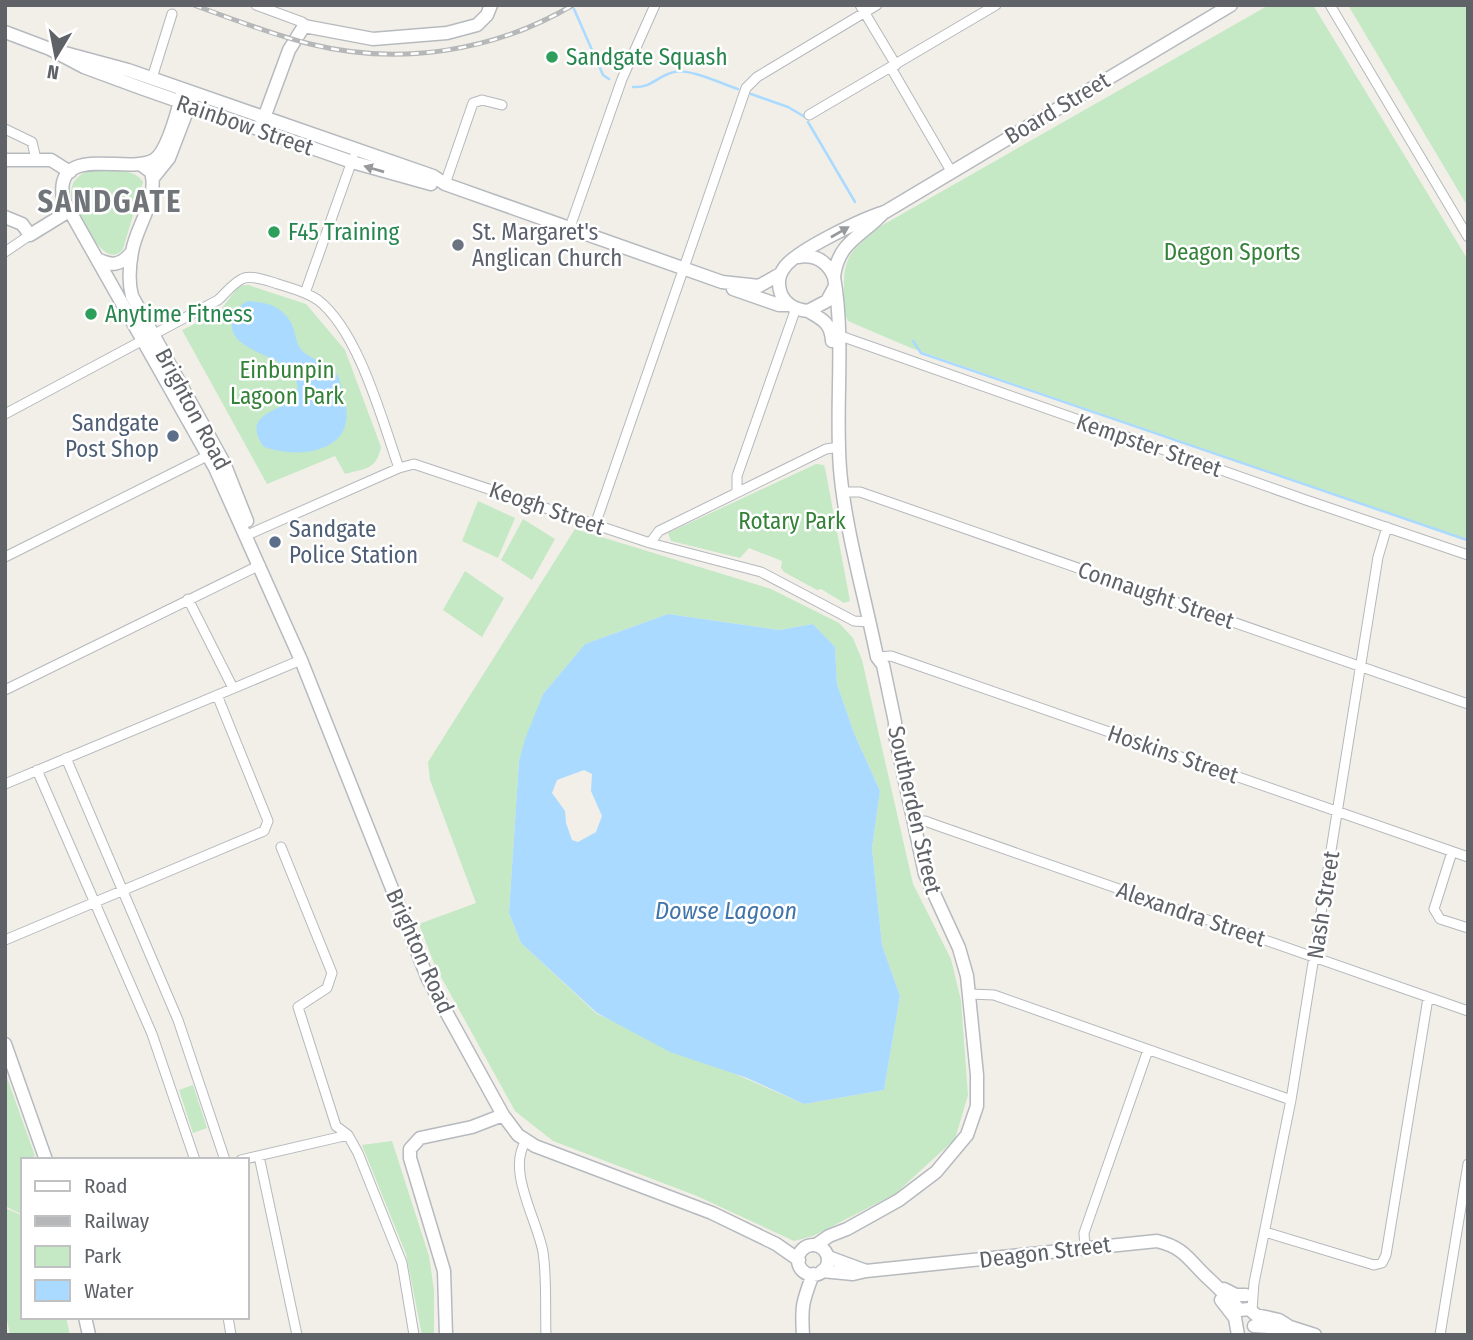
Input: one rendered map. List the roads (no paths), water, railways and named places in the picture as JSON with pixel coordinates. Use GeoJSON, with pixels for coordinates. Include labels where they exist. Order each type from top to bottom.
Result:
{"type":"FeatureCollection","features":[{"type":"Feature","properties":{"kind":"main road"},"geometry":{"type":"LineString","coordinates":[[262,124],[289,50],[306,25],[373,39],[447,33],[477,25],[487,15],[491,5]]}},
{"type":"Feature","properties":{"kind":"main road","name":"Board Street"},"geometry":{"type":"LineString","coordinates":[[834,281],[835,263],[841,250],[885,212],[1231,5]]}},
{"type":"Feature","properties":{"kind":"main road","name":"Rainbow Street"},"geometry":{"type":"LineString","coordinates":[[5,32],[84,67],[187,98],[354,156],[433,176],[445,184],[722,282],[759,286],[780,274]]}},
{"type":"Feature","properties":{"kind":"main road","name":"Rainbow Street"},"geometry":{"type":"LineString","coordinates":[[50,50],[152,78],[234,120],[262,124]]}},
{"type":"Feature","properties":{"kind":"main road"},"geometry":{"type":"LineString","coordinates":[[153,178],[169,158],[181,126],[187,98]]}},
{"type":"Feature","properties":{"kind":"main road"},"geometry":{"type":"LineString","coordinates":[[5,160],[36,159],[56,162],[70,172],[87,164],[140,164],[155,159],[160,154],[187,98]]}},
{"type":"Feature","properties":{"kind":"main road"},"geometry":{"type":"LineString","coordinates":[[181,126],[195,119],[234,120]]}},
{"type":"Feature","properties":{"kind":"main road"},"geometry":{"type":"LineString","coordinates":[[97,259],[116,264],[123,262],[131,253],[152,191],[151,172],[140,164]]}},
{"type":"Feature","properties":{"kind":"main road","name":"Brighton Road"},"geometry":{"type":"LineString","coordinates":[[70,172],[62,190],[63,199],[97,259],[149,339],[213,453],[301,660],[428,979],[503,1115],[526,1141]]}},
{"type":"Feature","properties":{"kind":"main road"},"geometry":{"type":"LineString","coordinates":[[5,217],[22,224],[30,235],[69,211]]}},
{"type":"Feature","properties":{"kind":"main road","name":"Board Street"},"geometry":{"type":"LineString","coordinates":[[798,257],[865,217],[885,212]]}},
{"type":"Feature","properties":{"kind":"main road","name":"Brighton Road"},"geometry":{"type":"LineString","coordinates":[[131,253],[128,277],[132,296],[149,339]]}},
{"type":"Feature","properties":{"kind":"main road"},"geometry":{"type":"LineString","coordinates":[[798,308],[827,301],[834,281],[831,270],[812,256],[798,257],[784,267],[780,274],[780,290],[798,308],[828,323],[835,334]]}},
{"type":"Feature","properties":{"kind":"main road","name":"Southerden Street"},"geometry":{"type":"LineString","coordinates":[[810,1246],[899,1200],[921,1184],[949,1158],[967,1135],[974,1118],[978,1096],[970,994],[964,961],[925,874],[883,665],[877,657],[843,492],[837,412],[832,393],[834,281]]}},
{"type":"Feature","properties":{"kind":"main road","name":"Rainbow Street"},"geometry":{"type":"LineString","coordinates":[[722,282],[737,292],[798,308]]}},
{"type":"Feature","properties":{"kind":"main road"},"geometry":{"type":"LineString","coordinates":[[5,1044],[45,1158]]}},
{"type":"Feature","properties":{"kind":"main road"},"geometry":{"type":"LineString","coordinates":[[446,1335],[444,1271],[410,1157],[410,1149],[420,1138],[472,1126],[503,1115]]}},
{"type":"Feature","properties":{"kind":"main road"},"geometry":{"type":"LineString","coordinates":[[526,1141],[712,1213],[776,1244],[806,1272],[818,1273]]}},
{"type":"Feature","properties":{"kind":"main road","name":"Southerden Street"},"geometry":{"type":"LineString","coordinates":[[828,1256],[847,1229]]}},
{"type":"Feature","properties":{"kind":"main road","name":"Deagon Street"},"geometry":{"type":"LineString","coordinates":[[818,1273],[853,1274],[1146,1240],[1169,1244],[1188,1255],[1209,1279],[1221,1288],[1245,1321]]}},
{"type":"Feature","properties":{"kind":"main road"},"geometry":{"type":"LineString","coordinates":[[776,1244],[823,1248],[828,1256],[827,1265],[804,1293],[801,1311]]}},
{"type":"Feature","properties":{"kind":"main road"},"geometry":{"type":"LineString","coordinates":[[803,1335],[796,1293],[799,1263],[810,1246]]}},
{"type":"Feature","properties":{"kind":"main road","name":"Deagon Street"},"geometry":{"type":"LineString","coordinates":[[828,1256],[866,1271]]}},
{"type":"Feature","properties":{"kind":"main road","name":"Deagon Street"},"geometry":{"type":"LineString","coordinates":[[1209,1279],[1212,1288],[1245,1321]]}},
{"type":"Feature","properties":{"kind":"main road"},"geometry":{"type":"LineString","coordinates":[[1221,1288],[1236,1295],[1246,1295]]}},
{"type":"Feature","properties":{"kind":"main road"},"geometry":{"type":"LineString","coordinates":[[1245,1321],[1279,1320],[1290,1327],[1315,1335]]}},
{"type":"Feature","properties":{"kind":"street"},"geometry":{"type":"LineString","coordinates":[[256,5],[306,25]]}},
{"type":"Feature","properties":{"kind":"street"},"geometry":{"type":"LineString","coordinates":[[570,228],[622,79],[655,5]]}},
{"type":"Feature","properties":{"kind":"street"},"geometry":{"type":"LineString","coordinates":[[595,525],[746,88],[757,77],[862,9],[877,5]]}},
{"type":"Feature","properties":{"kind":"street"},"geometry":{"type":"LineString","coordinates":[[809,115],[996,5]]}},
{"type":"Feature","properties":{"kind":"street"},"geometry":{"type":"LineString","coordinates":[[1330,5],[1468,237]]}},
{"type":"Feature","properties":{"kind":"street"},"geometry":{"type":"LineString","coordinates":[[862,9],[951,171]]}},
{"type":"Feature","properties":{"kind":"street"},"geometry":{"type":"LineString","coordinates":[[152,78],[172,14]]}},
{"type":"Feature","properties":{"kind":"street"},"geometry":{"type":"LineString","coordinates":[[445,184],[473,103],[482,100],[502,105]]}},
{"type":"Feature","properties":{"kind":"street"},"geometry":{"type":"LineString","coordinates":[[5,129],[32,142],[36,159]]}},
{"type":"Feature","properties":{"kind":"street"},"geometry":{"type":"LineString","coordinates":[[305,293],[354,156]]}},
{"type":"Feature","properties":{"kind":"street"},"geometry":{"type":"LineString","coordinates":[[5,251],[30,235]]}},
{"type":"Feature","properties":{"kind":"street"},"geometry":{"type":"LineString","coordinates":[[5,414],[218,300],[242,278],[260,279],[305,293],[323,305],[353,346],[399,468]]}},
{"type":"Feature","properties":{"kind":"street"},"geometry":{"type":"LineString","coordinates":[[737,491],[737,476],[798,308]]}},
{"type":"Feature","properties":{"kind":"street","name":"Kempster Street"},"geometry":{"type":"LineString","coordinates":[[835,334],[1468,555]]}},
{"type":"Feature","properties":{"kind":"street"},"geometry":{"type":"LineString","coordinates":[[839,447],[826,449],[737,491],[659,531],[650,543],[761,572],[854,621],[870,622]]}},
{"type":"Feature","properties":{"kind":"street"},"geometry":{"type":"LineString","coordinates":[[5,557],[213,453]]}},
{"type":"Feature","properties":{"kind":"street","name":"Keogh Street"},"geometry":{"type":"LineString","coordinates":[[248,534],[407,465],[422,466],[650,543]]}},
{"type":"Feature","properties":{"kind":"street","name":"Connaught Street"},"geometry":{"type":"LineString","coordinates":[[843,492],[860,492],[1468,704]]}},
{"type":"Feature","properties":{"kind":"street","name":"Nash Street"},"geometry":{"type":"LineString","coordinates":[[1245,1321],[1291,1100],[1378,557],[1387,527]]}},
{"type":"Feature","properties":{"kind":"street"},"geometry":{"type":"LineString","coordinates":[[5,690],[260,565]]}},
{"type":"Feature","properties":{"kind":"street"},"geometry":{"type":"LineString","coordinates":[[188,599],[233,688]]}},
{"type":"Feature","properties":{"kind":"street","name":"Hoskins Street"},"geometry":{"type":"LineString","coordinates":[[877,657],[891,656],[1468,857]]}},
{"type":"Feature","properties":{"kind":"street"},"geometry":{"type":"LineString","coordinates":[[5,783],[301,660]]}},
{"type":"Feature","properties":{"kind":"street"},"geometry":{"type":"LineString","coordinates":[[5,940],[264,831],[268,821],[217,695]]}},
{"type":"Feature","properties":{"kind":"street"},"geometry":{"type":"LineString","coordinates":[[66,758],[178,1020],[224,1158]]}},
{"type":"Feature","properties":{"kind":"street"},"geometry":{"type":"LineString","coordinates":[[37,770],[152,1034],[194,1158]]}},
{"type":"Feature","properties":{"kind":"street","name":"Alexandra Street"},"geometry":{"type":"LineString","coordinates":[[913,821],[925,821],[1468,1011]]}},
{"type":"Feature","properties":{"kind":"street"},"geometry":{"type":"LineString","coordinates":[[281,847],[332,973],[327,988],[298,1007],[336,1126],[348,1135],[358,1153],[402,1263],[414,1335]]}},
{"type":"Feature","properties":{"kind":"street"},"geometry":{"type":"LineString","coordinates":[[1452,852],[1434,909],[1440,919],[1468,928]]}},
{"type":"Feature","properties":{"kind":"street"},"geometry":{"type":"LineString","coordinates":[[970,994],[994,995],[1291,1100]]}},
{"type":"Feature","properties":{"kind":"street"},"geometry":{"type":"LineString","coordinates":[[1265,1232],[1374,1265],[1382,1263],[1386,1255],[1429,998]]}},
{"type":"Feature","properties":{"kind":"street"},"geometry":{"type":"LineString","coordinates":[[1085,1248],[1084,1233],[1149,1050]]}},
{"type":"Feature","properties":{"kind":"street"},"geometry":{"type":"LineString","coordinates":[[248,1158],[348,1135]]}},
{"type":"Feature","properties":{"kind":"street"},"geometry":{"type":"LineString","coordinates":[[526,1141],[520,1150],[518,1166],[543,1252],[546,1335]]}},
{"type":"Feature","properties":{"kind":"street"},"geometry":{"type":"LineString","coordinates":[[259,1156],[297,1335]]}},
{"type":"Feature","properties":{"kind":"street"},"geometry":{"type":"LineString","coordinates":[[1440,1335],[1468,1164]]}},
{"type":"Feature","properties":{"kind":"street","name":"Nash Street"},"geometry":{"type":"LineString","coordinates":[[1245,1321],[1246,1295],[1254,1283]]}},
{"type":"Feature","properties":{"kind":"water"},"geometry":{"type":"Polygon","coordinates":[[[248,301],[266,304],[282,311],[292,324],[303,351],[328,366],[338,377],[347,414],[344,428],[337,439],[326,447],[296,452],[264,447],[257,432],[258,422],[294,397],[298,387],[287,367],[238,340],[232,321],[234,314],[248,301]]]}},
{"type":"Feature","properties":{"kind":"water","name":"Dowse Lagoon"},"geometry":{"type":"Polygon","coordinates":[[[668,614],[779,630],[813,624],[835,647],[837,684],[854,733],[880,791],[872,848],[882,945],[900,996],[884,1090],[804,1104],[747,1078],[670,1052],[597,1013],[521,943],[509,913],[519,761],[543,694],[585,644],[668,614]],[[584,770],[557,780],[552,793],[565,811],[572,840],[578,842],[596,832],[602,816],[591,791],[592,774],[584,770]]]}},
{"type":"Feature","properties":{"kind":"waterway"},"geometry":{"type":"LineString","coordinates":[[574,9],[603,75],[609,79]]}},
{"type":"Feature","properties":{"kind":"waterway"},"geometry":{"type":"LineString","coordinates":[[633,87],[645,86],[668,74],[681,71],[738,89]]}},
{"type":"Feature","properties":{"kind":"waterway"},"geometry":{"type":"LineString","coordinates":[[751,94],[788,107],[805,117]]}},
{"type":"Feature","properties":{"kind":"waterway"},"geometry":{"type":"LineString","coordinates":[[808,122],[855,202]]}},
{"type":"Feature","properties":{"kind":"waterway"},"geometry":{"type":"LineString","coordinates":[[913,341],[921,353],[1467,540]]}},
{"type":"Feature","properties":{"kind":"railway"},"geometry":{"type":"LineString","coordinates":[[194,5],[310,44],[378,54],[411,54],[479,44],[543,21],[573,5]]}},
{"type":"Feature","properties":{"kind":"place","name":"Sandgate Squash"},"geometry":{"type":"Point","coordinates":[552,57]}},
{"type":"Feature","properties":{"kind":"place","name":"F45 Training"},"geometry":{"type":"Point","coordinates":[274,232]}},
{"type":"Feature","properties":{"kind":"place","name":"St. Margaret's Anglican Church"},"geometry":{"type":"Point","coordinates":[458,245]}},
{"type":"Feature","properties":{"kind":"place","name":"Anytime Fitness"},"geometry":{"type":"Point","coordinates":[91,314]}},
{"type":"Feature","properties":{"kind":"place","name":"Sandgate Post Shop"},"geometry":{"type":"Point","coordinates":[173,436]}},
{"type":"Feature","properties":{"kind":"place","name":"Sandgate Police Station"},"geometry":{"type":"Point","coordinates":[275,542]}},
{"type":"Feature","properties":{"kind":"district","name":"SANDGATE"},"geometry":{"type":"Point","coordinates":[110,202]}},
{"type":"Feature","properties":{"kind":"park label","name":"Deagon Sports"},"geometry":{"type":"Point","coordinates":[1232,252]}},
{"type":"Feature","properties":{"kind":"park label","name":"Einbunpin Lagoon Park"},"geometry":{"type":"Point","coordinates":[287,383]}},
{"type":"Feature","properties":{"kind":"park label","name":"Rotary Park"},"geometry":{"type":"Point","coordinates":[792,521]}}]}
